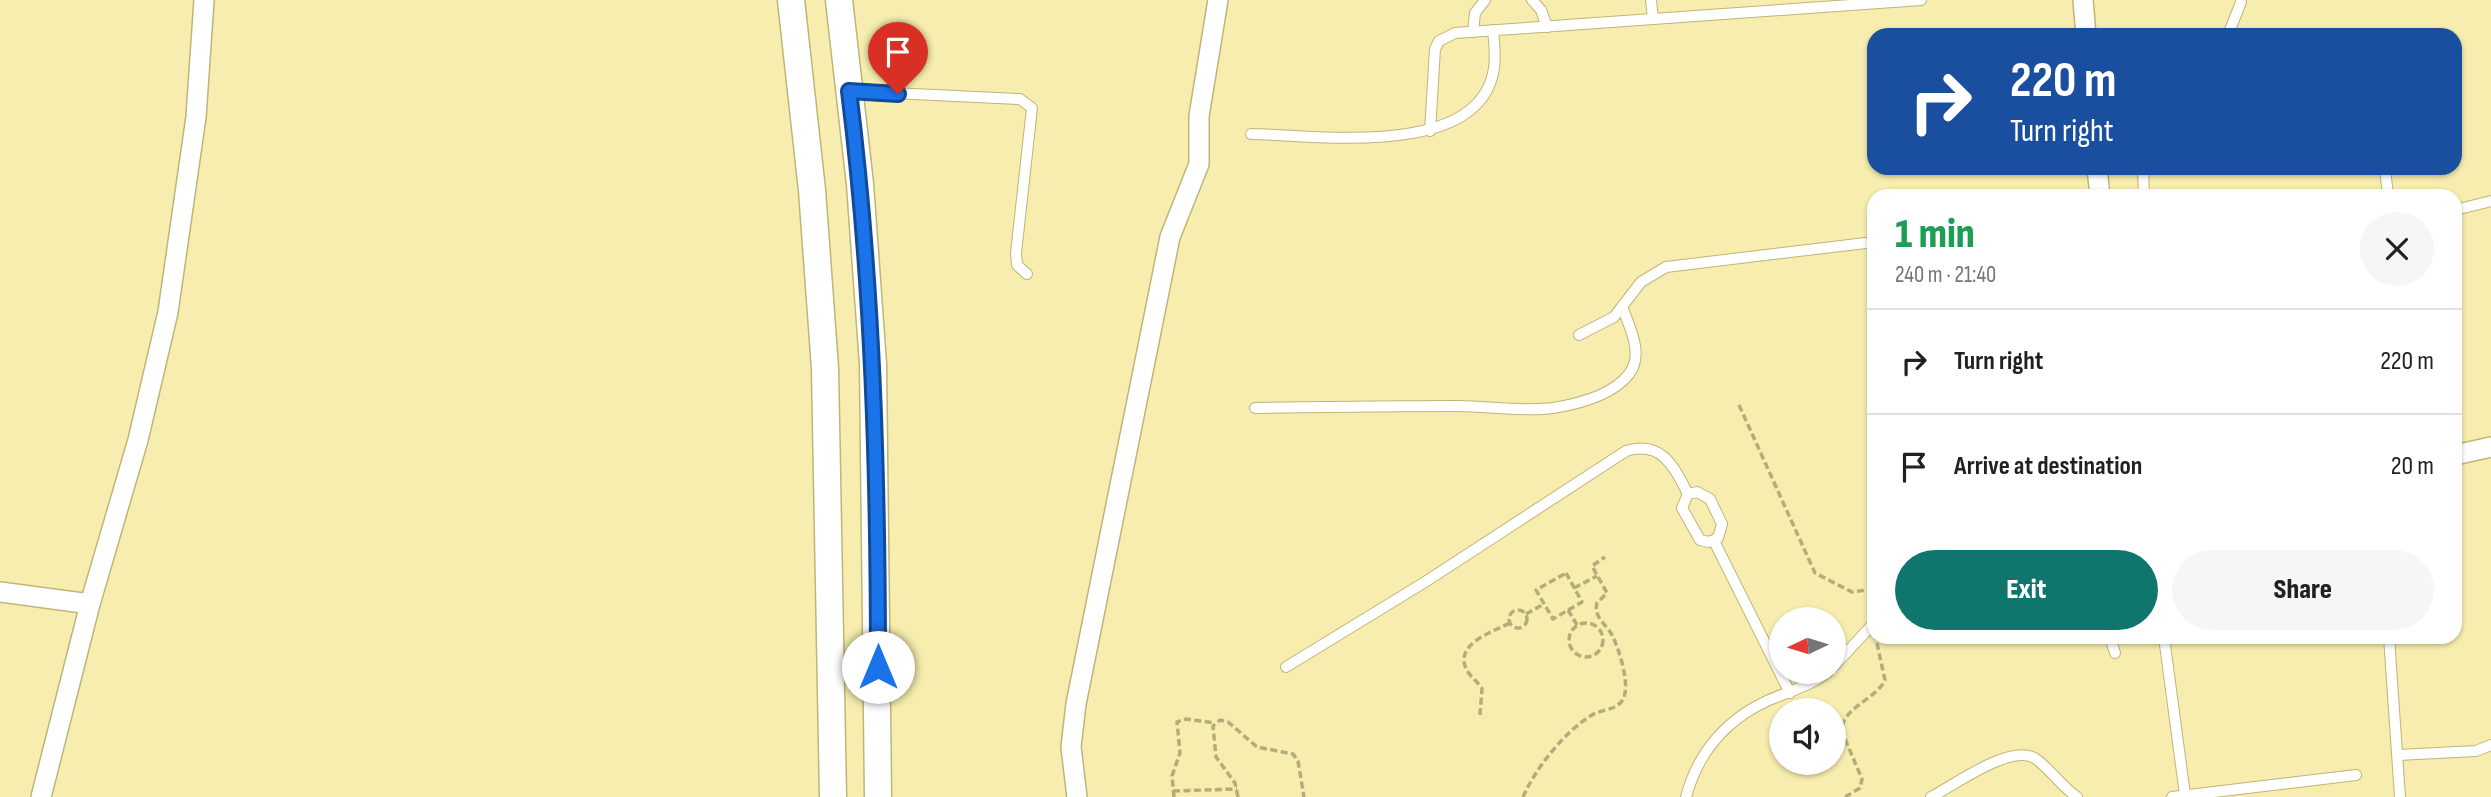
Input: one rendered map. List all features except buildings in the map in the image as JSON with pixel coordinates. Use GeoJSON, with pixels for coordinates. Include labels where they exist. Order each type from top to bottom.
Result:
{"type":"FeatureCollection","features":[{"type":"Feature","properties":{"kind":"street"},"geometry":{"type":"LineString","coordinates":[[41,797],[90,604],[138,440],[168,312],[196,117],[204,0]]}},
{"type":"Feature","properties":{"kind":"street"},"geometry":{"type":"LineString","coordinates":[[791,0],[812,190],[825,368],[833,797]]}},
{"type":"Feature","properties":{"kind":"street"},"geometry":{"type":"LineString","coordinates":[[839,0],[860,184],[874,377],[878,797]]}},
{"type":"Feature","properties":{"kind":"street"},"geometry":{"type":"LineString","coordinates":[[1077,797],[1071,758],[1074,715],[1170,237],[1199,164],[1199,116],[1217,0]]}},
{"type":"Feature","properties":{"kind":"street"},"geometry":{"type":"LineString","coordinates":[[2083,0],[2085,28]]}},
{"type":"Feature","properties":{"kind":"street"},"geometry":{"type":"LineString","coordinates":[[2462,453],[2491,447]]}},
{"type":"Feature","properties":{"kind":"street"},"geometry":{"type":"LineString","coordinates":[[0,592],[90,604]]}},
{"type":"Feature","properties":{"kind":"lane"},"geometry":{"type":"LineString","coordinates":[[1473,32],[1475,13],[1485,0]]}},
{"type":"Feature","properties":{"kind":"lane"},"geometry":{"type":"LineString","coordinates":[[1532,0],[1541,10],[1547,26]]}},
{"type":"Feature","properties":{"kind":"lane"},"geometry":{"type":"LineString","coordinates":[[1651,0],[1653,19]]}},
{"type":"Feature","properties":{"kind":"lane"},"geometry":{"type":"LineString","coordinates":[[1430,131],[1435,49],[1446,36],[1493,30],[1921,0]]}},
{"type":"Feature","properties":{"kind":"lane"},"geometry":{"type":"LineString","coordinates":[[2231,28],[2241,2]]}},
{"type":"Feature","properties":{"kind":"lane"},"geometry":{"type":"LineString","coordinates":[[1251,134],[1398,136],[1430,131],[1459,116],[1482,95],[1494,67],[1493,30]]}},
{"type":"Feature","properties":{"kind":"lane"},"geometry":{"type":"LineString","coordinates":[[849,91],[1020,99],[1032,108],[1016,253],[1017,265],[1027,274]]}},
{"type":"Feature","properties":{"kind":"lane"},"geometry":{"type":"LineString","coordinates":[[2462,208],[2491,201]]}},
{"type":"Feature","properties":{"kind":"lane"},"geometry":{"type":"LineString","coordinates":[[1579,335],[1614,317],[1623,309],[1641,282],[1667,267],[1867,243]]}},
{"type":"Feature","properties":{"kind":"lane"},"geometry":{"type":"LineString","coordinates":[[1255,408],[1461,406],[1534,409],[1582,402],[1625,379],[1633,367],[1636,352],[1623,309]]}},
{"type":"Feature","properties":{"kind":"lane"},"geometry":{"type":"LineString","coordinates":[[1286,667],[1425,582],[1626,451],[1651,449],[1666,457],[1688,494]]}},
{"type":"Feature","properties":{"kind":"lane"},"geometry":{"type":"LineString","coordinates":[[1702,492],[1710,499],[1722,524],[1721,534],[1714,541],[1704,542],[1696,537],[1682,509],[1688,494],[1702,492]]}},
{"type":"Feature","properties":{"kind":"lane"},"geometry":{"type":"LineString","coordinates":[[1714,541],[1790,693]]}},
{"type":"Feature","properties":{"kind":"lane"},"geometry":{"type":"LineString","coordinates":[[1846,653],[1867,631]]}},
{"type":"Feature","properties":{"kind":"lane"},"geometry":{"type":"LineString","coordinates":[[2112,644],[2115,653]]}},
{"type":"Feature","properties":{"kind":"lane"},"geometry":{"type":"LineString","coordinates":[[2165,644],[2185,795]]}},
{"type":"Feature","properties":{"kind":"lane"},"geometry":{"type":"LineString","coordinates":[[2390,644],[2400,797]]}},
{"type":"Feature","properties":{"kind":"lane"},"geometry":{"type":"LineString","coordinates":[[1686,797],[1696,768],[1724,730],[1755,707],[1806,684]]}},
{"type":"Feature","properties":{"kind":"lane"},"geometry":{"type":"LineString","coordinates":[[2398,755],[2476,751],[2491,745]]}},
{"type":"Feature","properties":{"kind":"lane"},"geometry":{"type":"LineString","coordinates":[[1931,797],[2006,757],[2022,754],[2037,760],[2077,797]]}},
{"type":"Feature","properties":{"kind":"lane"},"geometry":{"type":"LineString","coordinates":[[2172,797],[2356,775]]}},
{"type":"Feature","properties":{"kind":"path"},"geometry":{"type":"LineString","coordinates":[[1739,405],[1810,566],[1819,577],[1852,592],[1867,590]]}},
{"type":"Feature","properties":{"kind":"path"},"geometry":{"type":"LineString","coordinates":[[1523,797],[1544,761],[1579,724],[1595,714],[1614,708],[1625,696],[1616,644],[1596,612],[1597,603],[1607,593],[1592,566],[1605,557]]}},
{"type":"Feature","properties":{"kind":"path"},"geometry":{"type":"LineString","coordinates":[[1566,573],[1574,588],[1582,602],[1553,619],[1536,590],[1566,573]]}},
{"type":"Feature","properties":{"kind":"path"},"geometry":{"type":"LineString","coordinates":[[1574,588],[1597,576]]}},
{"type":"Feature","properties":{"kind":"path"},"geometry":{"type":"LineString","coordinates":[[1526,614],[1544,604]]}},
{"type":"Feature","properties":{"kind":"path"},"geometry":{"type":"LineString","coordinates":[[1510,623],[1511,612],[1519,610],[1526,614]]}},
{"type":"Feature","properties":{"kind":"path"},"geometry":{"type":"LineString","coordinates":[[1568,610],[1577,625]]}},
{"type":"Feature","properties":{"kind":"path"},"geometry":{"type":"LineString","coordinates":[[1510,623],[1516,628],[1524,626],[1526,614]]}},
{"type":"Feature","properties":{"kind":"path"},"geometry":{"type":"LineString","coordinates":[[1480,715],[1482,689],[1466,668],[1466,651],[1472,642],[1510,623]]}},
{"type":"Feature","properties":{"kind":"path"},"geometry":{"type":"LineString","coordinates":[[1589,623],[1599,630],[1602,642],[1597,652],[1586,657],[1574,652],[1569,635],[1577,625],[1589,623]]}},
{"type":"Feature","properties":{"kind":"path"},"geometry":{"type":"LineString","coordinates":[[1845,797],[1860,788],[1862,779],[1842,724],[1846,717],[1880,690],[1885,680],[1877,644]]}},
{"type":"Feature","properties":{"kind":"path"},"geometry":{"type":"LineString","coordinates":[[1174,797],[1172,776],[1180,753],[1177,722],[1186,719],[1228,722],[1257,747],[1293,754],[1298,761],[1304,797]]}},
{"type":"Feature","properties":{"kind":"path"},"geometry":{"type":"LineString","coordinates":[[1216,723],[1213,731],[1216,757],[1237,789],[1238,797]]}},
{"type":"Feature","properties":{"kind":"path"},"geometry":{"type":"LineString","coordinates":[[1172,791],[1237,789]]}},
{"type":"Feature","properties":{"kind":"route"},"geometry":{"type":"LineString","coordinates":[[878,667],[873,365],[860,184],[849,91],[898,94]]}}]}
